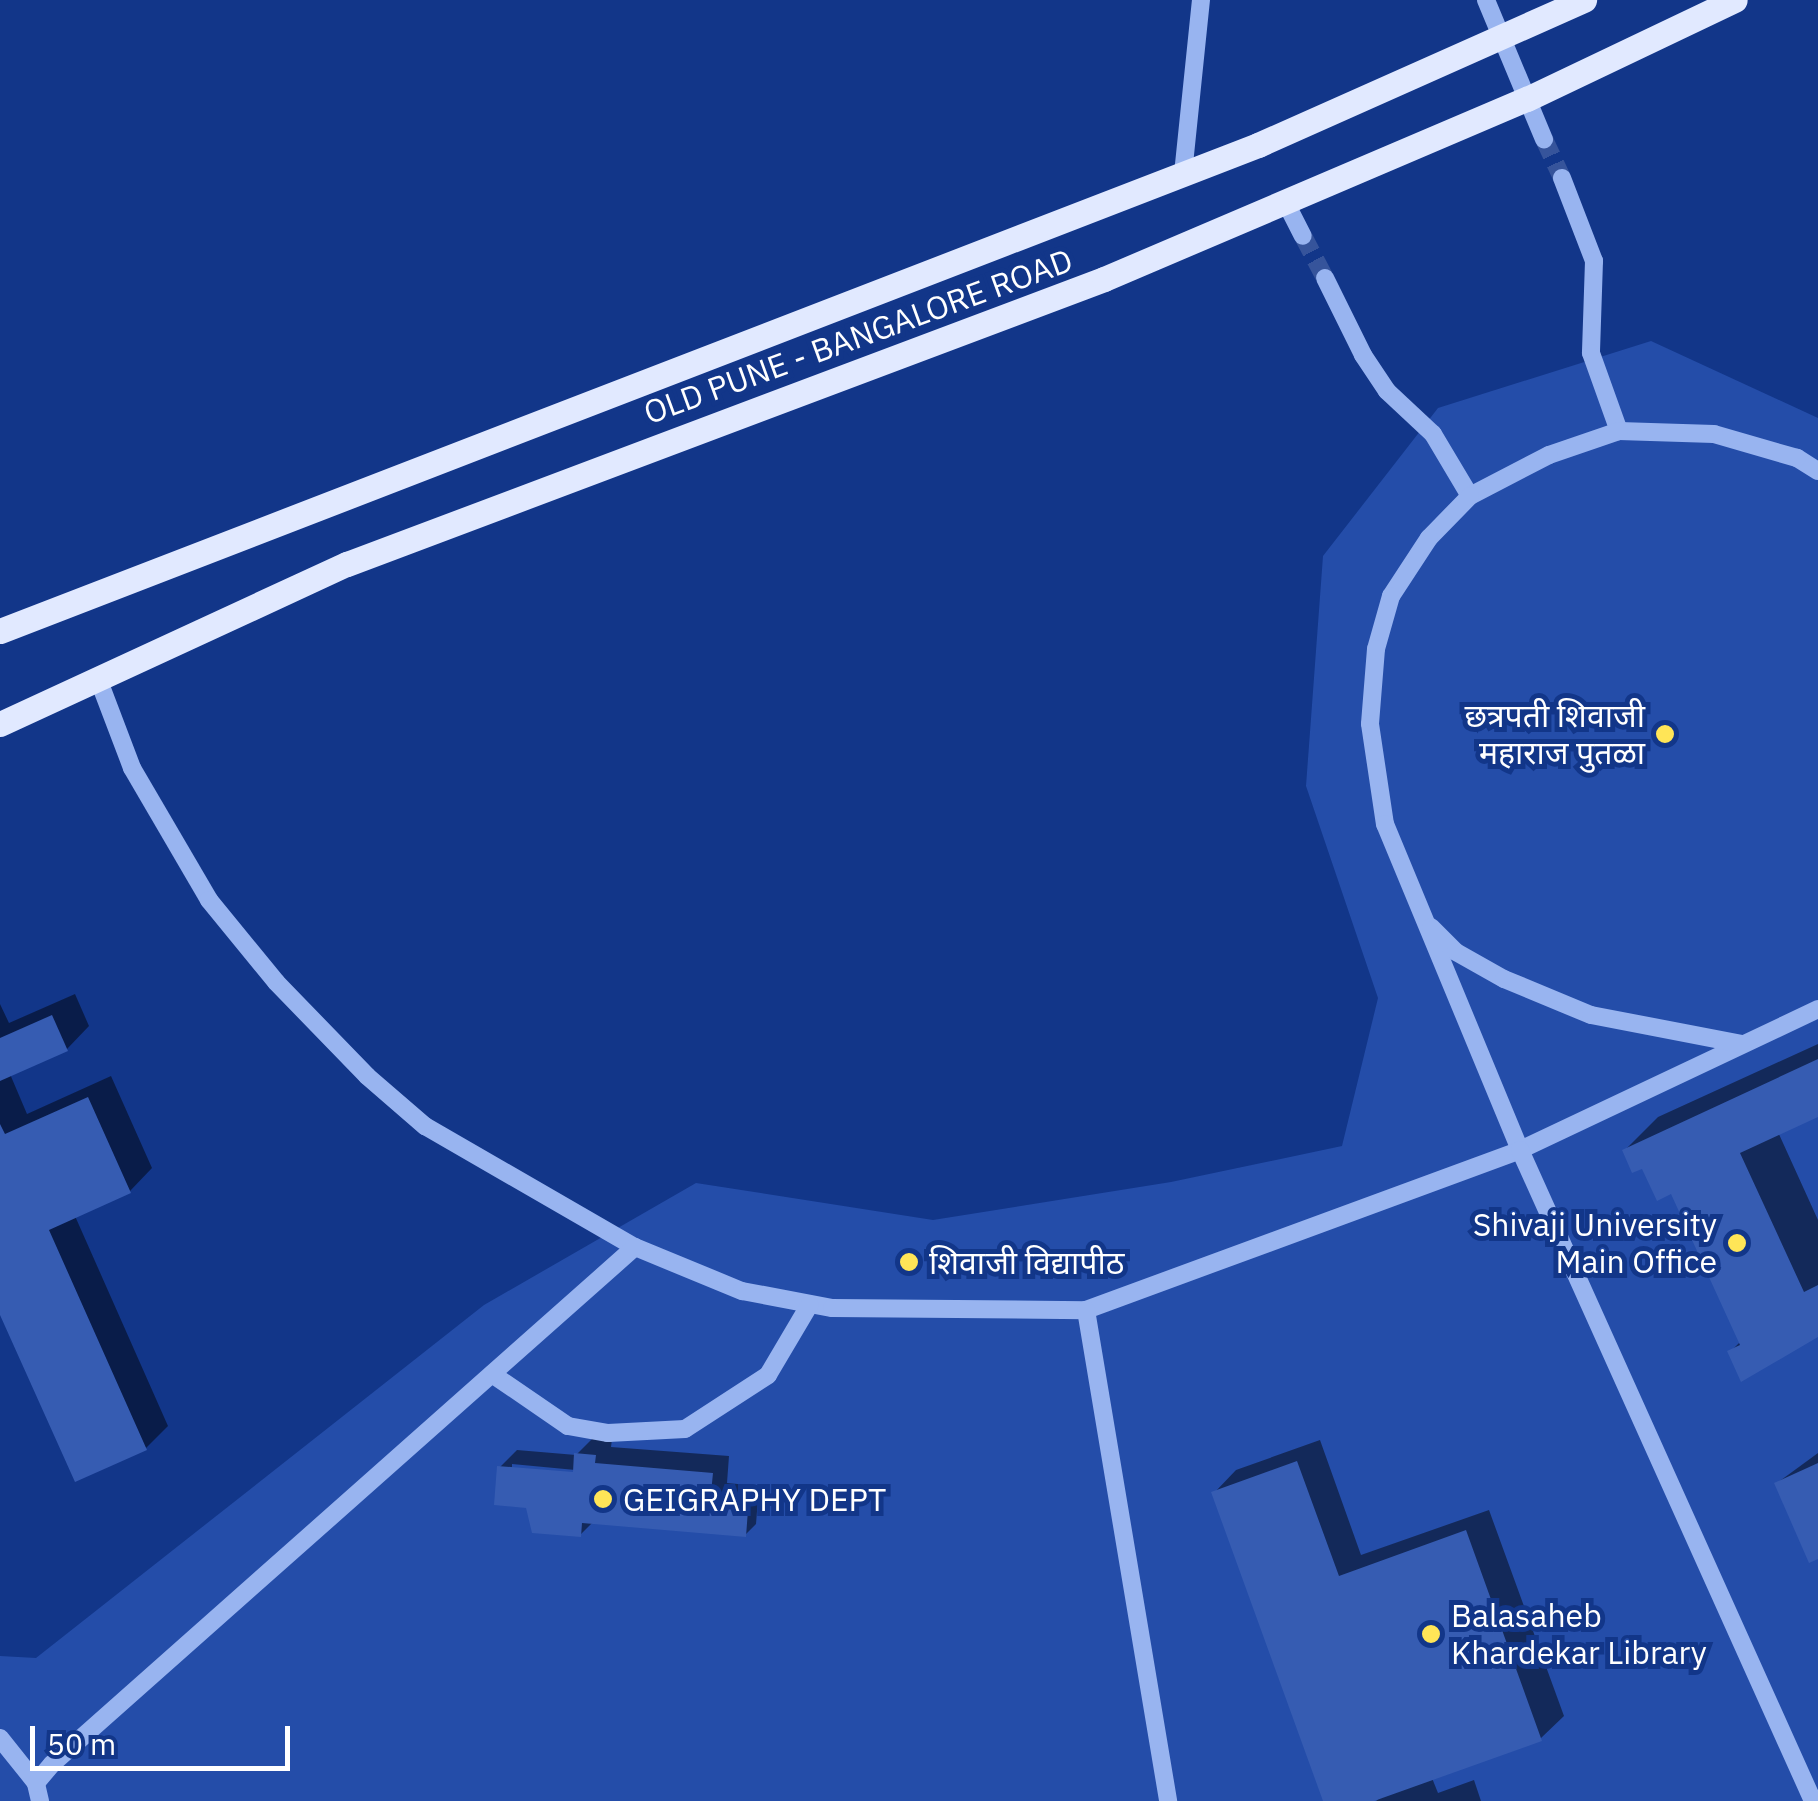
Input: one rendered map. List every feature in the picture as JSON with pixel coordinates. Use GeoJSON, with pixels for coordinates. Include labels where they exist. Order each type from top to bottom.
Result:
{"type":"FeatureCollection","features":[{"type":"Feature","properties":{"kind":"main road","name":"OLD PUNE - BANGALORE ROAD"},"geometry":{"type":"LineString","coordinates":[[0,631],[1183,174],[1503,39],[1584,0]]}},
{"type":"Feature","properties":{"kind":"main road","name":"OLD PUNE - BANGALORE ROAD"},"geometry":{"type":"LineString","coordinates":[[0,724],[347,564],[1104,279],[1527,99],[1735,0]]}},
{"type":"Feature","properties":{"kind":"lane"},"geometry":{"type":"LineString","coordinates":[[1183,174],[1201,0]]}},
{"type":"Feature","properties":{"kind":"lane"},"geometry":{"type":"LineString","coordinates":[[1486,0],[1544,138]]}},
{"type":"Feature","properties":{"kind":"lane"},"geometry":{"type":"LineString","coordinates":[[1562,178],[1594,261],[1591,353],[1619,431]]}},
{"type":"Feature","properties":{"kind":"lane"},"geometry":{"type":"LineString","coordinates":[[1285,201],[1303,236]]}},
{"type":"Feature","properties":{"kind":"lane"},"geometry":{"type":"LineString","coordinates":[[1324,278],[1388,391],[1433,434],[1470,496]]}},
{"type":"Feature","properties":{"kind":"lane"},"geometry":{"type":"LineString","coordinates":[[1813,1801],[1520,1150],[1422,919],[1385,824],[1370,724],[1376,650],[1391,596],[1429,538],[1470,496],[1549,454],[1619,431],[1714,434],[1797,458],[1818,471]]}},
{"type":"Feature","properties":{"kind":"lane"},"geometry":{"type":"LineString","coordinates":[[99,681],[132,768],[210,900],[276,982],[426,1126],[635,1247],[742,1292],[810,1304],[1086,1310],[1520,1150],[1818,1009]]}},
{"type":"Feature","properties":{"kind":"lane"},"geometry":{"type":"LineString","coordinates":[[1422,919],[1456,952],[1591,1015],[1743,1044]]}},
{"type":"Feature","properties":{"kind":"lane"},"geometry":{"type":"LineString","coordinates":[[0,1738],[38,1792],[635,1247]]}},
{"type":"Feature","properties":{"kind":"lane"},"geometry":{"type":"LineString","coordinates":[[492,1374],[568,1426],[608,1434],[685,1429],[768,1375],[810,1304]]}},
{"type":"Feature","properties":{"kind":"lane"},"geometry":{"type":"LineString","coordinates":[[1086,1310],[1168,1801]]}},
{"type":"Feature","properties":{"kind":"shaded area"},"geometry":{"type":"Polygon","coordinates":[[[1651,341],[1818,418],[1818,1801],[0,1801],[0,1656],[36,1658],[484,1305],[696,1183],[933,1220],[1171,1182],[1342,1146],[1378,998],[1306,786],[1323,556],[1438,408],[1651,341]]]}},
{"type":"Feature","properties":{"kind":"building"},"geometry":{"type":"Polygon","coordinates":[[[52,1015],[68,1051],[0,1081],[0,1038],[52,1015]]]}},
{"type":"Feature","properties":{"kind":"building","name":"Shivaji University Main Office"},"geometry":{"type":"Polygon","coordinates":[[[1818,1059],[1818,1117],[1740,1153],[1804,1292],[1818,1285],[1818,1337],[1741,1382],[1727,1351],[1740,1345],[1671,1194],[1657,1201],[1642,1169],[1632,1173],[1622,1150],[1818,1059]]]}},
{"type":"Feature","properties":{"kind":"building"},"geometry":{"type":"Polygon","coordinates":[[[88,1097],[131,1193],[49,1230],[147,1450],[75,1482],[0,1315],[0,1124],[5,1134],[88,1097]]]}},
{"type":"Feature","properties":{"kind":"building","name":"GEIGRAPHY DEPT"},"geometry":{"type":"Polygon","coordinates":[[[574,1453],[596,1455],[595,1463],[713,1473],[711,1493],[749,1496],[746,1537],[582,1523],[581,1537],[532,1533],[526,1508],[494,1505],[497,1466],[573,1472],[574,1453]]]}},
{"type":"Feature","properties":{"kind":"building"},"geometry":{"type":"Polygon","coordinates":[[[1297,1461],[1339,1576],[1466,1530],[1542,1741],[1374,1801],[1323,1801],[1211,1492],[1297,1461]]]}},
{"type":"Feature","properties":{"kind":"building"},"geometry":{"type":"Polygon","coordinates":[[[1818,1463],[1818,1559],[1809,1563],[1774,1483],[1818,1463]]]}},
{"type":"Feature","properties":{"kind":"tunnel"},"geometry":{"type":"LineString","coordinates":[[1544,139],[1562,178]]}},
{"type":"Feature","properties":{"kind":"tunnel"},"geometry":{"type":"LineString","coordinates":[[1303,236],[1325,278]]}},
{"type":"Feature","properties":{"kind":"place","name":"छत्रपती शिवाजी महाराज पुतळा"},"geometry":{"type":"Point","coordinates":[1665,734]}},
{"type":"Feature","properties":{"kind":"place","name":"Shivaji University Main Office"},"geometry":{"type":"Point","coordinates":[1737,1243]}},
{"type":"Feature","properties":{"kind":"place","name":"शिवाजी विद्यापीठ"},"geometry":{"type":"Point","coordinates":[909,1262]}},
{"type":"Feature","properties":{"kind":"place","name":"GEIGRAPHY DEPT"},"geometry":{"type":"Point","coordinates":[603,1499]}},
{"type":"Feature","properties":{"kind":"place","name":"Balasaheb Khardekar Library"},"geometry":{"type":"Point","coordinates":[1431,1634]}}]}
